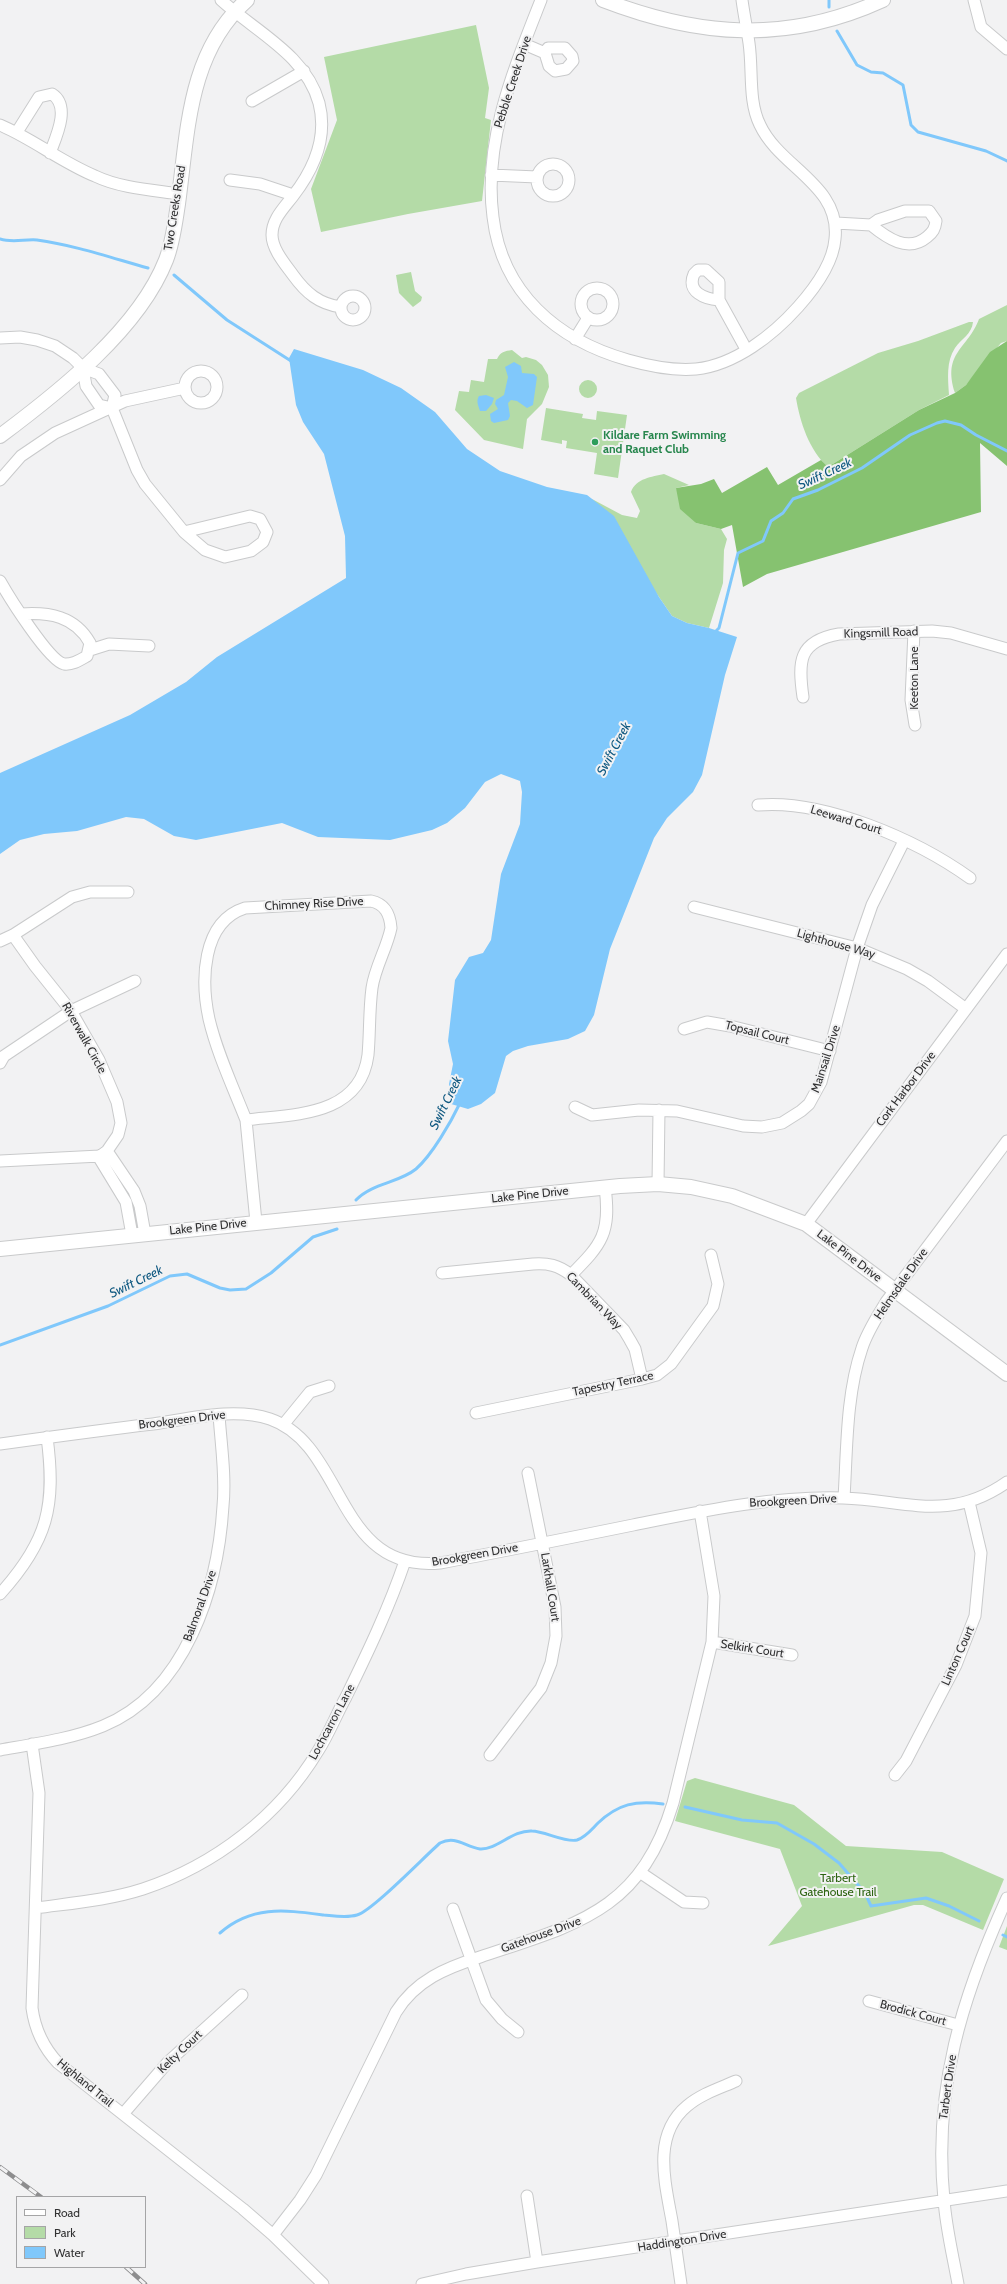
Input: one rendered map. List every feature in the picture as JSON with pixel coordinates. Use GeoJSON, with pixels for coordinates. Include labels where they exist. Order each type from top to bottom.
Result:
{"type":"FeatureCollection","features":[{"type":"Feature","properties":{"kind":"street"},"geometry":{"type":"LineString","coordinates":[[221,0],[274,42],[304,71],[315,89],[320,105],[322,130],[316,157],[307,177],[278,214],[273,226],[272,236],[276,249],[289,270],[306,290],[327,305],[341,307]]}},
{"type":"Feature","properties":{"kind":"street","name":"Two Creeks Road"},"geometry":{"type":"LineString","coordinates":[[0,436],[83,368],[132,317],[158,279],[171,245],[179,194],[188,114],[198,76],[211,45],[234,11],[247,0]]}},
{"type":"Feature","properties":{"kind":"street","name":"Pebble Creek Drive"},"geometry":{"type":"LineString","coordinates":[[541,0],[524,44],[498,121],[491,175],[494,229],[498,245],[509,270],[535,308],[554,325],[600,352],[647,365],[672,368],[696,368],[710,366],[721,362],[746,349],[778,327],[807,297],[824,272],[832,254],[835,241],[836,223],[832,207],[824,195],[771,142],[760,125],[754,104],[749,43],[742,0]]}},
{"type":"Feature","properties":{"kind":"street"},"geometry":{"type":"LineString","coordinates":[[603,0],[666,21],[706,29],[746,32],[785,29],[824,22],[861,10],[883,0]]}},
{"type":"Feature","properties":{"kind":"street"},"geometry":{"type":"LineString","coordinates":[[974,0],[981,27],[1007,49]]}},
{"type":"Feature","properties":{"kind":"street"},"geometry":{"type":"LineString","coordinates":[[524,44],[545,53]]}},
{"type":"Feature","properties":{"kind":"street"},"geometry":{"type":"LineString","coordinates":[[252,101],[304,71]]}},
{"type":"Feature","properties":{"kind":"street"},"geometry":{"type":"LineString","coordinates":[[18,132],[39,97],[52,94],[58,100],[61,113],[59,128],[50,153]]}},
{"type":"Feature","properties":{"kind":"street"},"geometry":{"type":"LineString","coordinates":[[0,125],[18,132],[50,153],[96,177],[126,185],[179,194]]}},
{"type":"Feature","properties":{"kind":"street"},"geometry":{"type":"LineString","coordinates":[[491,175],[537,176]]}},
{"type":"Feature","properties":{"kind":"street"},"geometry":{"type":"LineString","coordinates":[[230,180],[260,184],[294,195]]}},
{"type":"Feature","properties":{"kind":"street"},"geometry":{"type":"LineString","coordinates":[[836,223],[870,225],[896,242],[911,244],[930,235],[935,229],[936,221],[928,211],[914,209],[890,215],[870,225]]}},
{"type":"Feature","properties":{"kind":"street"},"geometry":{"type":"LineString","coordinates":[[719,300],[746,349]]}},
{"type":"Feature","properties":{"kind":"street"},"geometry":{"type":"LineString","coordinates":[[576,339],[588,318]]}},
{"type":"Feature","properties":{"kind":"street"},"geometry":{"type":"LineString","coordinates":[[0,338],[20,337],[46,342],[65,352],[83,368],[99,374],[115,395],[112,408],[137,470],[145,484],[184,532],[205,550],[225,557],[244,554],[259,547],[267,532],[260,519],[250,516],[184,532]]}},
{"type":"Feature","properties":{"kind":"street"},"geometry":{"type":"LineString","coordinates":[[83,368],[86,386],[99,405],[112,408]]}},
{"type":"Feature","properties":{"kind":"street"},"geometry":{"type":"LineString","coordinates":[[0,480],[22,456],[38,443],[89,416],[112,408],[125,401],[185,388]]}},
{"type":"Feature","properties":{"kind":"street"},"geometry":{"type":"LineString","coordinates":[[0,582],[21,614],[58,661],[64,664],[78,662],[87,656],[90,650],[90,643],[87,638],[66,620],[43,613],[21,614]]}},
{"type":"Feature","properties":{"kind":"street","name":"Kingsmill Road"},"geometry":{"type":"LineString","coordinates":[[803,697],[799,669],[806,650],[825,636],[839,634],[914,631],[951,634],[1007,649]]}},
{"type":"Feature","properties":{"kind":"street","name":"Keeton Lane"},"geometry":{"type":"LineString","coordinates":[[914,631],[911,700],[915,725]]}},
{"type":"Feature","properties":{"kind":"street"},"geometry":{"type":"LineString","coordinates":[[90,650],[109,644],[149,646]]}},
{"type":"Feature","properties":{"kind":"street","name":"Leeward Court"},"geometry":{"type":"LineString","coordinates":[[758,805],[780,803],[796,805],[868,825],[904,841],[953,866],[970,878]]}},
{"type":"Feature","properties":{"kind":"street","name":"Mainsail Drive"},"geometry":{"type":"LineString","coordinates":[[575,1107],[592,1115],[659,1110],[688,1113],[743,1126],[762,1127],[782,1123],[793,1117],[809,1104],[821,1082],[857,948],[872,905],[904,841]]}},
{"type":"Feature","properties":{"kind":"street"},"geometry":{"type":"LineString","coordinates":[[0,940],[12,935],[72,897],[90,892],[128,892]]}},
{"type":"Feature","properties":{"kind":"street","name":"Chimney Rise Drive"},"geometry":{"type":"LineString","coordinates":[[246,1120],[319,1110],[338,1102],[348,1095],[359,1082],[368,1055],[372,986],[391,928],[388,912],[380,904],[371,901],[245,908],[229,915],[216,928],[209,948],[206,967],[209,1018],[246,1120],[256,1222]]}},
{"type":"Feature","properties":{"kind":"street","name":"Lighthouse Way"},"geometry":{"type":"LineString","coordinates":[[694,907],[857,948],[907,969],[928,981],[966,1009]]}},
{"type":"Feature","properties":{"kind":"street","name":"Riverwalk Circle"},"geometry":{"type":"LineString","coordinates":[[12,935],[71,1011],[99,1060],[121,1112],[121,1123],[118,1135],[103,1154]]}},
{"type":"Feature","properties":{"kind":"street","name":"Cork Harbor Drive"},"geometry":{"type":"LineString","coordinates":[[806,1224],[1007,954]]}},
{"type":"Feature","properties":{"kind":"street"},"geometry":{"type":"LineString","coordinates":[[0,1063],[4,1056],[71,1011],[135,981]]}},
{"type":"Feature","properties":{"kind":"street","name":"Topsail Court"},"geometry":{"type":"LineString","coordinates":[[684,1029],[707,1022],[730,1026],[830,1051]]}},
{"type":"Feature","properties":{"kind":"street"},"geometry":{"type":"LineString","coordinates":[[658,1184],[659,1110]]}},
{"type":"Feature","properties":{"kind":"street","name":"Helmsdale Drive"},"geometry":{"type":"LineString","coordinates":[[844,1498],[850,1402],[857,1367],[870,1330],[895,1291],[1007,1141]]}},
{"type":"Feature","properties":{"kind":"street"},"geometry":{"type":"LineString","coordinates":[[0,1161],[103,1154],[134,1191],[140,1206],[139,1234]]}},
{"type":"Feature","properties":{"kind":"street","name":"Lake Pine Drive"},"geometry":{"type":"LineString","coordinates":[[0,1249],[605,1187],[658,1184],[690,1187],[732,1196],[806,1224],[1007,1374]]}},
{"type":"Feature","properties":{"kind":"street"},"geometry":{"type":"LineString","coordinates":[[571,1275],[595,1251],[604,1233],[607,1220],[605,1187]]}},
{"type":"Feature","properties":{"kind":"street","name":"Tapestry Terrace"},"geometry":{"type":"LineString","coordinates":[[476,1413],[642,1379],[657,1374],[671,1364],[713,1306],[718,1284],[711,1255]]}},
{"type":"Feature","properties":{"kind":"street","name":"Cambrian Way"},"geometry":{"type":"LineString","coordinates":[[442,1273],[544,1263],[556,1265],[571,1275],[627,1335],[635,1349],[642,1379]]}},
{"type":"Feature","properties":{"kind":"street"},"geometry":{"type":"LineString","coordinates":[[283,1425],[310,1392],[329,1386]]}},
{"type":"Feature","properties":{"kind":"street","name":"Brookgreen Drive"},"geometry":{"type":"LineString","coordinates":[[0,1444],[219,1415],[249,1414],[283,1425],[298,1437],[317,1460],[355,1523],[388,1554],[406,1561],[424,1564],[440,1563],[700,1511],[766,1500],[844,1498],[910,1506],[939,1506],[969,1502],[1007,1482]]}},
{"type":"Feature","properties":{"kind":"street","name":"Balmoral Drive"},"geometry":{"type":"LineString","coordinates":[[0,1750],[83,1732],[115,1720],[153,1692],[178,1661],[203,1606],[215,1563],[224,1505],[219,1415]]}},
{"type":"Feature","properties":{"kind":"street"},"geometry":{"type":"LineString","coordinates":[[0,1594],[30,1555],[43,1530],[52,1484],[47,1437]]}},
{"type":"Feature","properties":{"kind":"street","name":"Larkhall Court"},"geometry":{"type":"LineString","coordinates":[[490,1755],[541,1688],[551,1663],[556,1636],[556,1621],[543,1543],[528,1473]]}},
{"type":"Feature","properties":{"kind":"street","name":"Linton Court"},"geometry":{"type":"LineString","coordinates":[[895,1775],[906,1761],[956,1665],[975,1616],[981,1553],[969,1502]]}},
{"type":"Feature","properties":{"kind":"street","name":"Gatehouse Drive"},"geometry":{"type":"LineString","coordinates":[[273,2235],[300,2200],[316,2175],[403,2001],[426,1979],[439,1972],[583,1920],[615,1899],[641,1873],[657,1848],[667,1823],[712,1642],[714,1620],[713,1588],[700,1511]]}},
{"type":"Feature","properties":{"kind":"street","name":"Lochcarron Lane"},"geometry":{"type":"LineString","coordinates":[[36,1908],[128,1893],[172,1878],[215,1856],[270,1812],[293,1786],[319,1751],[375,1639],[406,1561]]}},
{"type":"Feature","properties":{"kind":"street","name":"Selkirk Court"},"geometry":{"type":"LineString","coordinates":[[712,1642],[792,1655]]}},
{"type":"Feature","properties":{"kind":"street","name":"Highland Trail"},"geometry":{"type":"LineString","coordinates":[[32,1744],[38,1793],[36,1908],[32,2008],[37,2032],[50,2054],[58,2063],[273,2235],[323,2284]]}},
{"type":"Feature","properties":{"kind":"street"},"geometry":{"type":"LineString","coordinates":[[641,1873],[684,1902],[703,1903]]}},
{"type":"Feature","properties":{"kind":"street","name":"Tarbert Drive"},"geometry":{"type":"LineString","coordinates":[[958,2284],[944,2201],[942,2158],[944,2108],[949,2068],[958,2025],[979,1966],[1007,1898]]}},
{"type":"Feature","properties":{"kind":"street"},"geometry":{"type":"LineString","coordinates":[[453,1909],[470,1960],[486,2000],[502,2019],[518,2032]]}},
{"type":"Feature","properties":{"kind":"street","name":"Kelty Court"},"geometry":{"type":"LineString","coordinates":[[123,2114],[168,2062],[242,1995]]}},
{"type":"Feature","properties":{"kind":"street","name":"Brodick Court"},"geometry":{"type":"LineString","coordinates":[[869,2001],[958,2025]]}},
{"type":"Feature","properties":{"kind":"street"},"geometry":{"type":"LineString","coordinates":[[681,2284],[664,2171],[664,2149],[670,2129],[687,2106],[702,2096],[736,2081]]}},
{"type":"Feature","properties":{"kind":"street","name":"Haddington Drive"},"geometry":{"type":"LineString","coordinates":[[422,2284],[466,2274],[538,2262],[1007,2191]]}},
{"type":"Feature","properties":{"kind":"street"},"geometry":{"type":"LineString","coordinates":[[527,2196],[538,2262]]}},
{"type":"Feature","properties":{"kind":"green space"},"geometry":{"type":"Polygon","coordinates":[[[476,25],[489,88],[485,118],[491,120],[482,201],[408,214],[321,232],[311,189],[337,120],[324,57],[476,25]]]}},
{"type":"Feature","properties":{"kind":"green space"},"geometry":{"type":"Polygon","coordinates":[[[411,272],[415,291],[422,297],[421,301],[413,307],[399,293],[396,275],[411,272]]]}},
{"type":"Feature","properties":{"kind":"green space"},"geometry":{"type":"Polygon","coordinates":[[[1007,305],[1007,341],[1001,343],[966,385],[955,393],[952,379],[952,368],[954,359],[958,352],[969,337],[979,319],[1007,305]]]}},
{"type":"Feature","properties":{"kind":"green space"},"geometry":{"type":"Polygon","coordinates":[[[969,322],[973,322],[971,330],[957,345],[950,359],[948,370],[949,395],[919,410],[828,467],[821,460],[806,435],[800,417],[796,398],[799,393],[878,353],[918,341],[969,322]]]}},
{"type":"Feature","properties":{"kind":"green space"},"geometry":{"type":"Polygon","coordinates":[[[1007,341],[1007,466],[980,443],[981,512],[767,574],[743,587],[732,525],[721,529],[696,523],[680,509],[676,488],[701,484],[714,479],[722,493],[767,467],[778,485],[821,460],[828,467],[919,410],[955,393],[966,385],[990,352],[1007,341]]]}},
{"type":"Feature","properties":{"kind":"green space"},"geometry":{"type":"Polygon","coordinates":[[[512,350],[522,358],[526,357],[536,360],[542,365],[548,375],[549,387],[542,404],[527,419],[523,449],[484,440],[455,410],[459,391],[469,392],[471,380],[484,382],[488,359],[497,359],[503,352],[512,350]]]}},
{"type":"Feature","properties":{"kind":"green space"},"geometry":{"type":"Polygon","coordinates":[[[588,380],[594,383],[597,389],[594,395],[588,398],[582,395],[579,389],[582,383],[588,380]]]}},
{"type":"Feature","properties":{"kind":"green space","name":"Kildare Farm Swimming and Raquet Club"},"geometry":{"type":"Polygon","coordinates":[[[546,408],[583,414],[582,418],[596,420],[597,411],[627,415],[618,478],[594,474],[597,453],[566,448],[567,441],[562,440],[562,444],[541,440],[546,408]]]}},
{"type":"Feature","properties":{"kind":"green space"},"geometry":{"type":"Polygon","coordinates":[[[664,474],[689,485],[676,488],[696,523],[721,529],[727,539],[724,550],[723,583],[709,628],[687,623],[672,616],[592,499],[622,515],[637,518],[640,511],[631,492],[633,487],[640,481],[664,474]]]}},
{"type":"Feature","properties":{"kind":"green space","name":"Tarbert Gatehouse Trail"},"geometry":{"type":"Polygon","coordinates":[[[695,1778],[794,1805],[846,1846],[942,1852],[1004,1879],[983,1930],[923,1905],[914,1905],[768,1946],[802,1906],[780,1849],[675,1821],[687,1781],[695,1778]]]}},
{"type":"Feature","properties":{"kind":"green space"},"geometry":{"type":"Polygon","coordinates":[[[1007,1926],[1007,1950],[999,1947],[1007,1926]]]}},
{"type":"Feature","properties":{"kind":"water"},"geometry":{"type":"Polygon","coordinates":[[[294,349],[363,370],[401,388],[435,412],[467,449],[500,471],[547,487],[587,495],[614,516],[659,597],[672,616],[687,623],[737,637],[725,675],[702,775],[693,792],[667,818],[654,838],[610,949],[594,1015],[585,1031],[568,1039],[528,1046],[513,1051],[506,1056],[495,1093],[481,1104],[468,1109],[451,1104],[449,1084],[453,1064],[448,1041],[455,980],[469,957],[483,953],[491,940],[501,874],[520,824],[522,792],[520,781],[501,774],[485,782],[465,808],[447,823],[432,830],[390,840],[318,837],[282,823],[196,840],[174,836],[144,819],[126,817],[77,831],[44,834],[20,840],[0,854],[0,773],[130,715],[186,682],[217,657],[346,578],[345,536],[324,454],[303,422],[296,405],[289,358],[294,349]]]}},
{"type":"Feature","properties":{"kind":"water"},"geometry":{"type":"Polygon","coordinates":[[[514,362],[521,366],[522,373],[534,374],[537,377],[533,405],[527,408],[517,401],[511,400],[508,403],[510,416],[508,420],[494,423],[491,421],[490,414],[498,409],[495,404],[496,400],[504,395],[508,377],[505,367],[514,362]]]}},
{"type":"Feature","properties":{"kind":"water"},"geometry":{"type":"Polygon","coordinates":[[[486,395],[494,398],[492,404],[486,411],[480,411],[478,398],[479,396],[486,395]]]}},
{"type":"Feature","properties":{"kind":"waterway"},"geometry":{"type":"LineString","coordinates":[[829,0],[829,7]]}},
{"type":"Feature","properties":{"kind":"waterway"},"geometry":{"type":"LineString","coordinates":[[837,31],[857,65],[871,72],[883,73],[903,85],[911,125],[918,132],[986,151],[1007,161]]}},
{"type":"Feature","properties":{"kind":"waterway"},"geometry":{"type":"LineString","coordinates":[[0,239],[9,241],[37,240],[51,242],[93,252],[148,268]]}},
{"type":"Feature","properties":{"kind":"waterway"},"geometry":{"type":"LineString","coordinates":[[174,275],[227,320],[291,361]]}},
{"type":"Feature","properties":{"kind":"waterway","name":"Swift Creek"},"geometry":{"type":"LineString","coordinates":[[714,633],[719,628],[738,553],[763,541],[771,521],[783,513],[793,499],[818,490],[862,468],[910,435],[945,421],[961,425],[976,435],[1007,451]]}},
{"type":"Feature","properties":{"kind":"waterway","name":"Swift Creek"},"geometry":{"type":"LineString","coordinates":[[356,1200],[362,1194],[409,1174],[416,1169],[435,1147],[460,1103]]}},
{"type":"Feature","properties":{"kind":"waterway","name":"Swift Creek"},"geometry":{"type":"LineString","coordinates":[[0,1345],[108,1306],[170,1276],[187,1274],[220,1288],[230,1290],[246,1289],[271,1273],[313,1237],[337,1229]]}},
{"type":"Feature","properties":{"kind":"waterway"},"geometry":{"type":"LineString","coordinates":[[220,1933],[232,1924],[244,1918],[269,1912],[282,1911],[341,1916],[357,1915],[374,1904],[440,1843],[446,1841],[456,1841],[480,1849],[492,1846],[518,1834],[532,1831],[567,1840],[577,1840],[586,1835],[613,1811],[620,1808],[636,1803],[663,1804]]}},
{"type":"Feature","properties":{"kind":"waterway"},"geometry":{"type":"LineString","coordinates":[[685,1807],[742,1820],[777,1823],[814,1844],[839,1863],[865,1893],[871,1906],[926,1898],[949,1906],[979,1921]]}},
{"type":"Feature","properties":{"kind":"waterway"},"geometry":{"type":"LineString","coordinates":[[1003,1935],[1007,1937]]}},
{"type":"Feature","properties":{"kind":"railway"},"geometry":{"type":"LineString","coordinates":[[0,2167],[40,2196]]}},
{"type":"Feature","properties":{"kind":"railway"},"geometry":{"type":"LineString","coordinates":[[127,2268],[145,2284]]}},
{"type":"Feature","properties":{"kind":"place","name":"Kildare Farm Swimming and Raquet Club"},"geometry":{"type":"Point","coordinates":[595,442]}}]}
